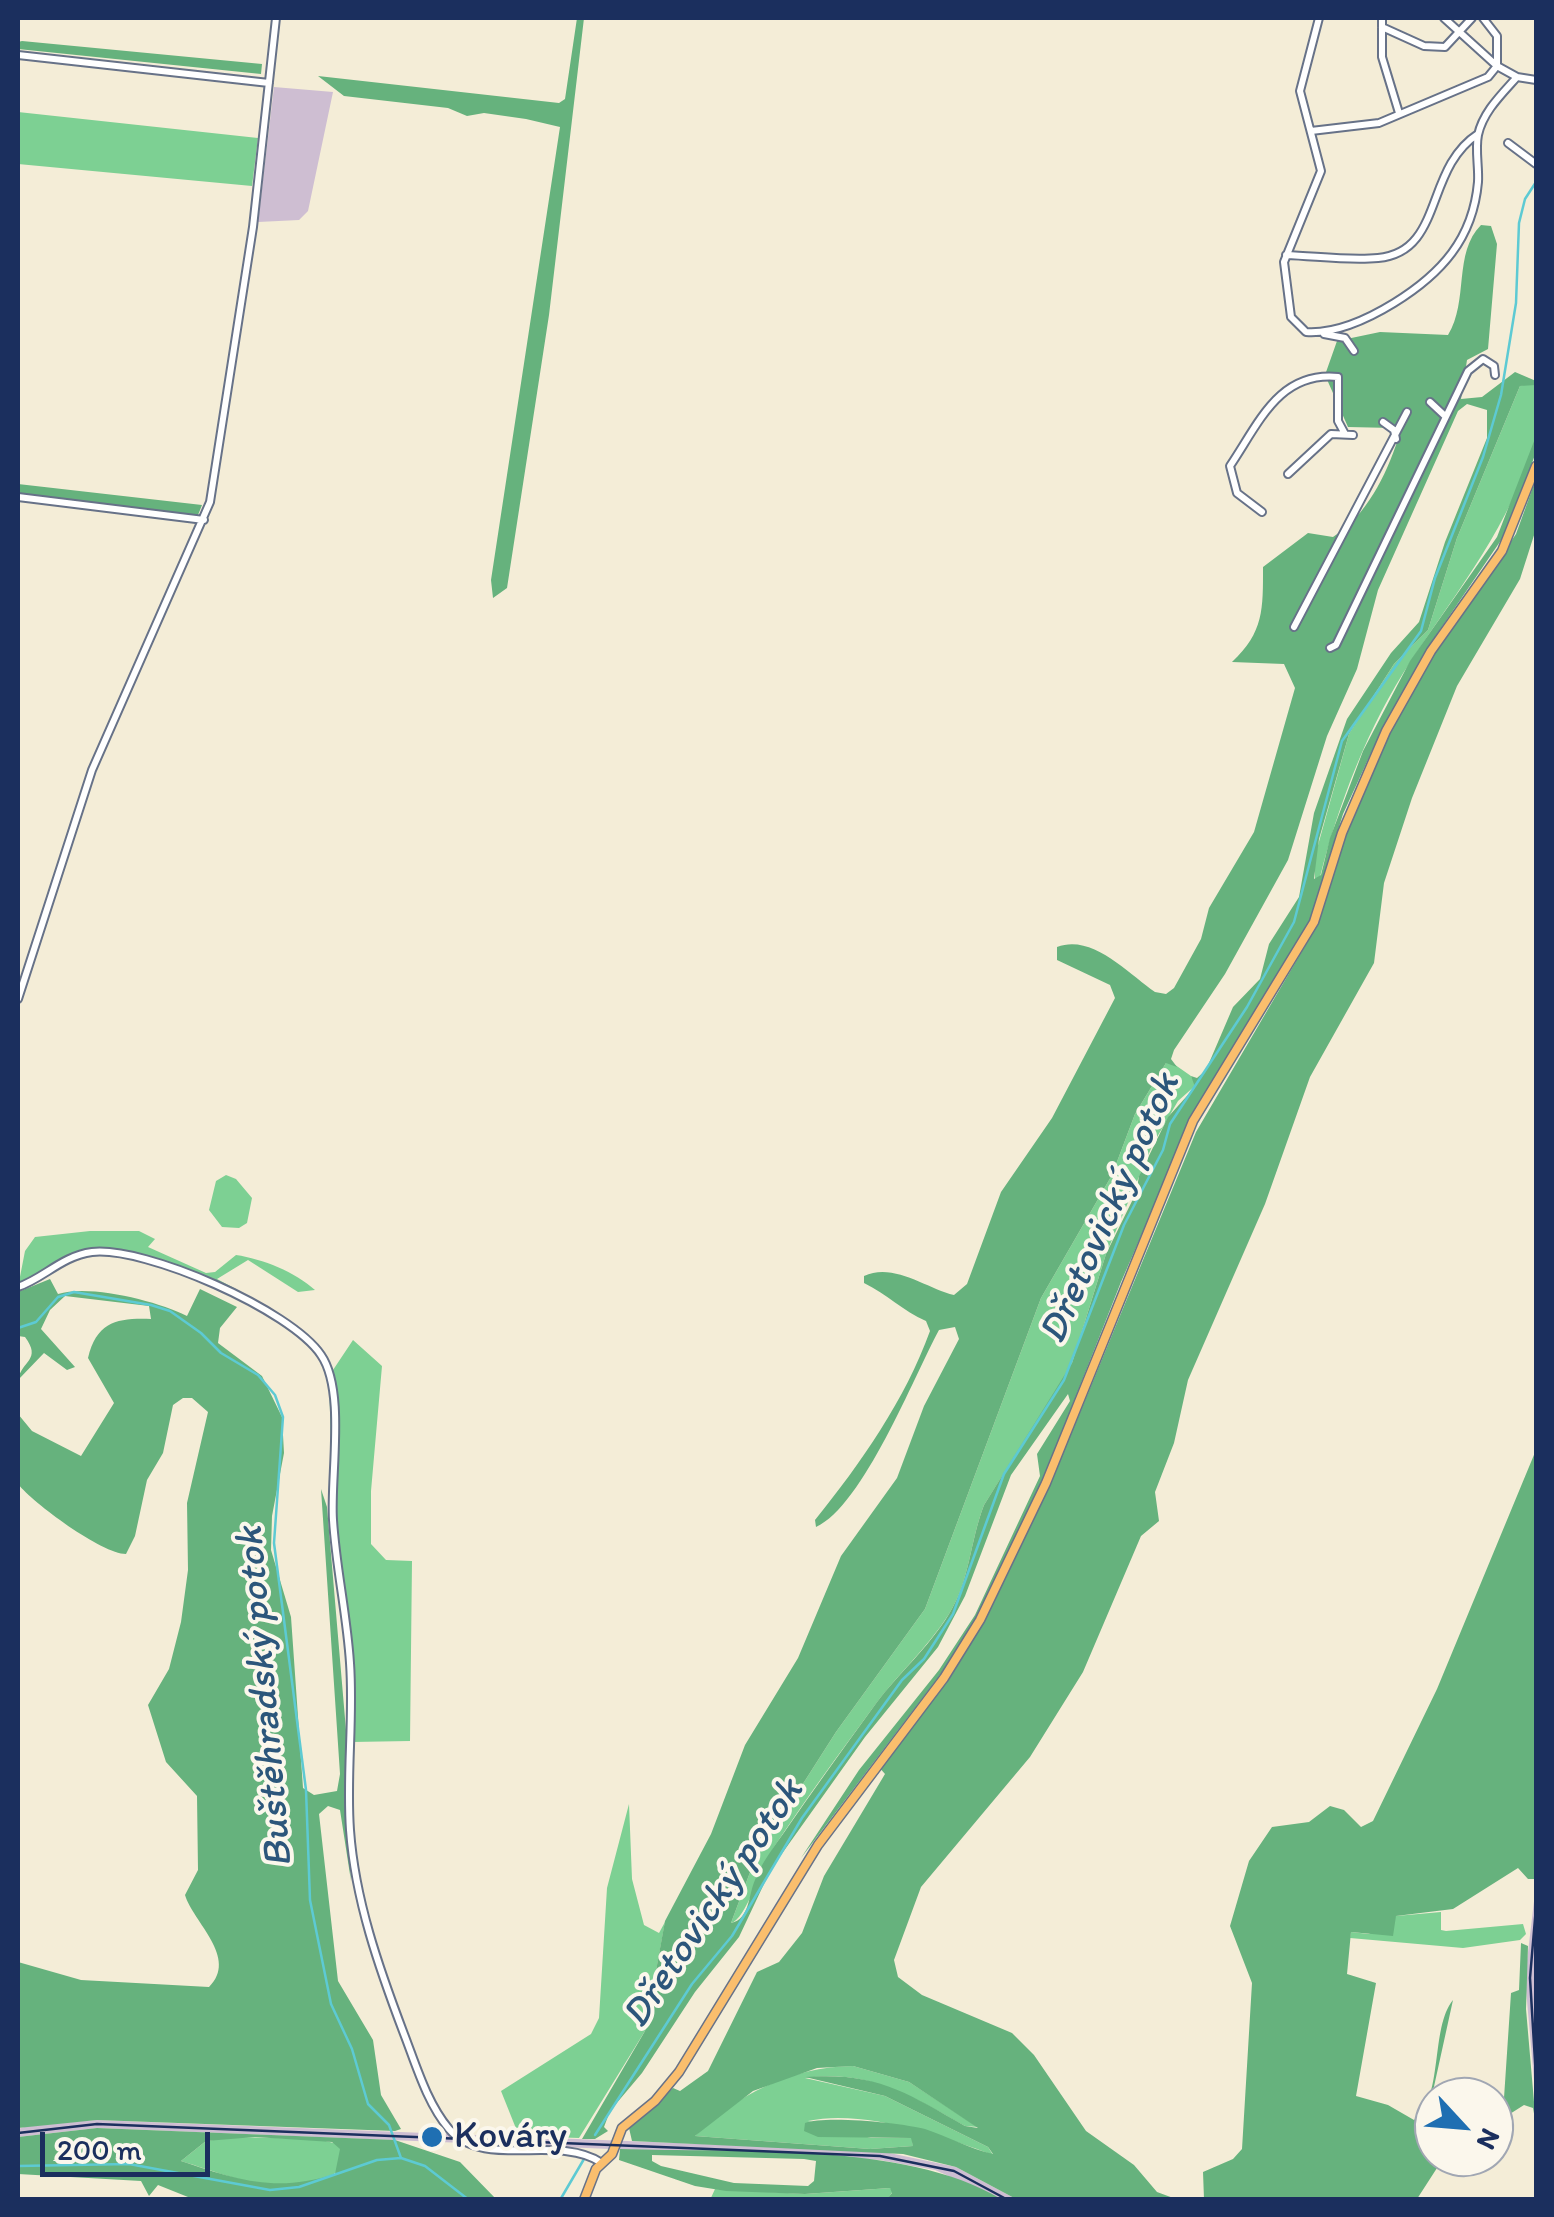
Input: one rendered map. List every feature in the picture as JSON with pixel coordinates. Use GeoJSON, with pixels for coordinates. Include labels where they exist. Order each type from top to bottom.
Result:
{"type":"FeatureCollection","features":[{"type":"Feature","properties":{"kind":"main road"},"geometry":{"type":"LineString","coordinates":[[584,2200],[600,2162],[612,2154],[622,2128],[656,2101],[680,2072],[818,1845],[944,1678],[980,1620],[1046,1484],[1193,1121],[1314,922],[1349,815],[1378,747],[1431,651],[1502,551],[1536,466]]}},
{"type":"Feature","properties":{"kind":"street"},"geometry":{"type":"LineString","coordinates":[[18,998],[92,770],[204,520],[217,474],[276,18]]}},
{"type":"Feature","properties":{"kind":"street"},"geometry":{"type":"LineString","coordinates":[[1319,18],[1301,78],[1321,171],[1286,255],[1290,317],[1300,330],[1345,338],[1354,351]]}},
{"type":"Feature","properties":{"kind":"street"},"geometry":{"type":"LineString","coordinates":[[1382,18],[1382,57],[1399,114]]}},
{"type":"Feature","properties":{"kind":"street"},"geometry":{"type":"LineString","coordinates":[[1444,18],[1497,66],[1516,78],[1536,80]]}},
{"type":"Feature","properties":{"kind":"street"},"geometry":{"type":"LineString","coordinates":[[1382,27],[1424,46],[1445,46],[1472,18]]}},
{"type":"Feature","properties":{"kind":"street"},"geometry":{"type":"LineString","coordinates":[[1311,131],[1378,123],[1488,78],[1497,66],[1497,36],[1483,18]]}},
{"type":"Feature","properties":{"kind":"street"},"geometry":{"type":"LineString","coordinates":[[18,55],[269,82]]}},
{"type":"Feature","properties":{"kind":"street"},"geometry":{"type":"LineString","coordinates":[[1313,333],[1342,328],[1384,309],[1429,282],[1452,256],[1471,222],[1478,134],[1490,108],[1516,78]]}},
{"type":"Feature","properties":{"kind":"street"},"geometry":{"type":"LineString","coordinates":[[1286,255],[1379,258],[1408,248],[1424,232],[1432,200],[1452,157],[1478,134]]}},
{"type":"Feature","properties":{"kind":"street"},"geometry":{"type":"LineString","coordinates":[[1508,143],[1536,164]]}},
{"type":"Feature","properties":{"kind":"street"},"geometry":{"type":"LineString","coordinates":[[1330,648],[1336,645],[1474,362],[1489,361],[1495,375]]}},
{"type":"Feature","properties":{"kind":"street"},"geometry":{"type":"LineString","coordinates":[[1262,512],[1237,493],[1230,466],[1282,392],[1310,375],[1338,378],[1338,421],[1349,434],[1331,434],[1317,443],[1288,474]]}},
{"type":"Feature","properties":{"kind":"street"},"geometry":{"type":"LineString","coordinates":[[1430,402],[1439,406],[1445,417]]}},
{"type":"Feature","properties":{"kind":"street"},"geometry":{"type":"LineString","coordinates":[[1294,627],[1332,548],[1396,441],[1407,412]]}},
{"type":"Feature","properties":{"kind":"street"},"geometry":{"type":"LineString","coordinates":[[1382,422],[1394,430],[1396,441]]}},
{"type":"Feature","properties":{"kind":"street"},"geometry":{"type":"LineString","coordinates":[[18,497],[204,520]]}},
{"type":"Feature","properties":{"kind":"street"},"geometry":{"type":"LineString","coordinates":[[18,1287],[64,1260],[88,1252],[140,1254],[262,1309],[322,1355],[333,1401],[333,1520],[350,1664],[350,1831],[363,1907],[388,1990],[426,2088],[458,2138],[483,2147],[574,2151],[600,2162]]}},
{"type":"Feature","properties":{"kind":"shaded area"},"geometry":{"type":"Polygon","coordinates":[[[274,87],[333,92],[308,211],[299,220],[258,222],[274,87]]]}},
{"type":"Feature","properties":{"kind":"shaded area"},"geometry":{"type":"Polygon","coordinates":[[[1536,1884],[1534,1978],[1536,2103],[1525,1978],[1536,1884]]]}},
{"type":"Feature","properties":{"kind":"shaded area"},"geometry":{"type":"Polygon","coordinates":[[[97,2120],[880,2151],[956,2167],[1016,2199],[1001,2199],[935,2170],[880,2160],[97,2128],[18,2137],[18,2129],[34,2124],[97,2120]]]}},
{"type":"Feature","properties":{"kind":"green space"},"geometry":{"type":"Polygon","coordinates":[[[577,18],[584,18],[549,315],[507,588],[493,598],[491,580],[560,127],[526,119],[484,113],[467,116],[448,108],[344,96],[318,76],[559,103],[565,99],[577,18]]]}},
{"type":"Feature","properties":{"kind":"green space"},"geometry":{"type":"Polygon","coordinates":[[[18,42],[262,64],[261,74],[18,49],[18,42]]]}},
{"type":"Feature","properties":{"kind":"green space"},"geometry":{"type":"Polygon","coordinates":[[[18,112],[258,138],[252,186],[18,164],[18,112]]]}},
{"type":"Feature","properties":{"kind":"green space"},"geometry":{"type":"Polygon","coordinates":[[[1481,225],[1491,226],[1497,244],[1488,349],[1467,360],[1461,399],[1482,397],[1515,372],[1536,381],[1536,385],[1520,386],[1457,538],[1428,630],[1394,664],[1349,734],[1319,839],[1314,879],[1321,875],[1330,838],[1363,751],[1410,661],[1497,537],[1536,436],[1536,452],[1508,530],[1426,650],[1382,729],[1343,814],[1310,920],[1188,1128],[1121,1282],[1042,1482],[976,1618],[940,1675],[801,1858],[859,1770],[939,1670],[975,1615],[1040,1476],[1037,1454],[1070,1401],[1068,1394],[1011,1475],[965,1596],[938,1647],[865,1737],[771,1869],[739,1937],[695,1992],[642,2073],[610,2111],[604,2127],[608,2131],[595,2139],[582,2139],[645,2031],[665,1921],[711,1834],[745,1745],[798,1658],[841,1556],[897,1478],[924,1406],[959,1339],[955,1327],[939,1330],[869,1468],[852,1494],[816,1527],[815,1520],[895,1406],[930,1331],[926,1321],[864,1283],[864,1276],[898,1274],[954,1295],[967,1284],[1001,1192],[1052,1118],[1115,998],[1110,985],[1057,960],[1057,947],[1070,944],[1097,950],[1155,992],[1166,994],[1174,988],[1201,939],[1209,908],[1254,832],[1295,688],[1284,664],[1232,662],[1243,651],[1260,619],[1263,567],[1308,533],[1333,537],[1345,528],[1373,494],[1398,439],[1393,428],[1348,427],[1325,375],[1337,341],[1380,332],[1448,335],[1458,307],[1472,236],[1481,225]],[[1467,404],[1458,411],[1378,590],[1357,669],[1327,736],[1288,860],[1225,974],[1174,1050],[1171,1059],[1177,1067],[1166,1063],[1135,1114],[1112,1175],[1041,1298],[925,1609],[836,1732],[755,1859],[731,1923],[745,1912],[758,1874],[775,1845],[872,1709],[931,1639],[956,1601],[984,1505],[1072,1363],[1106,1254],[1136,1193],[1139,1176],[1168,1117],[1195,1087],[1191,1076],[1197,1078],[1206,1070],[1233,1007],[1260,979],[1269,944],[1299,897],[1314,813],[1347,719],[1391,653],[1419,622],[1445,542],[1487,438],[1487,410],[1467,404]]]}},
{"type":"Feature","properties":{"kind":"green space"},"geometry":{"type":"Polygon","coordinates":[[[1536,385],[1538,426],[1513,499],[1482,555],[1382,711],[1346,794],[1320,877],[1315,879],[1315,856],[1349,734],[1394,664],[1428,630],[1457,538],[1520,386],[1536,385]]]}},
{"type":"Feature","properties":{"kind":"green space"},"geometry":{"type":"Polygon","coordinates":[[[1536,479],[1536,529],[1520,579],[1457,686],[1412,798],[1384,883],[1374,963],[1310,1077],[1265,1204],[1188,1380],[1174,1443],[1155,1492],[1159,1521],[1141,1536],[1083,1672],[1030,1757],[921,1887],[894,1960],[898,1977],[922,1995],[1012,2033],[1034,2055],[1086,2131],[1134,2165],[1157,2192],[1176,2199],[1016,2199],[956,2167],[903,2154],[632,2141],[629,2128],[634,2123],[673,2088],[680,2091],[708,2071],[757,1972],[779,1962],[802,1933],[824,1876],[885,1774],[878,1766],[948,1681],[984,1622],[1050,1485],[1196,1132],[1318,924],[1352,817],[1390,733],[1434,655],[1516,534],[1536,479]],[[853,2066],[817,2068],[753,2091],[695,2136],[870,2149],[913,2146],[911,2138],[818,2137],[804,2131],[805,2123],[815,2121],[864,2121],[925,2129],[993,2154],[988,2147],[885,2096],[805,2077],[851,2078],[889,2086],[965,2126],[978,2128],[909,2082],[853,2066]]]}},
{"type":"Feature","properties":{"kind":"green space"},"geometry":{"type":"Polygon","coordinates":[[[18,484],[202,505],[198,515],[181,514],[18,493],[18,484]]]}},
{"type":"Feature","properties":{"kind":"green space"},"geometry":{"type":"Polygon","coordinates":[[[1171,1062],[1191,1076],[1196,1085],[1178,1101],[1153,1144],[1106,1254],[1071,1366],[984,1505],[956,1601],[798,1812],[774,1847],[742,1913],[731,1923],[755,1859],[836,1732],[925,1609],[1041,1298],[1112,1175],[1135,1114],[1166,1063],[1171,1062]]]}},
{"type":"Feature","properties":{"kind":"green space"},"geometry":{"type":"Polygon","coordinates":[[[226,1175],[236,1179],[252,1198],[247,1223],[239,1228],[222,1227],[209,1210],[216,1181],[226,1175]]]}},
{"type":"Feature","properties":{"kind":"green space"},"geometry":{"type":"Polygon","coordinates":[[[139,1231],[155,1239],[148,1247],[206,1273],[215,1272],[236,1255],[288,1272],[315,1290],[298,1292],[248,1260],[217,1279],[249,1296],[300,1336],[198,1276],[138,1255],[87,1253],[18,1287],[25,1251],[35,1237],[139,1231]]]}},
{"type":"Feature","properties":{"kind":"green space"},"geometry":{"type":"Polygon","coordinates":[[[50,1279],[58,1294],[87,1291],[123,1296],[187,1316],[200,1289],[237,1307],[220,1328],[218,1343],[262,1376],[282,1417],[284,1453],[272,1516],[271,1550],[291,1617],[303,1788],[314,1795],[337,1791],[340,1774],[321,1489],[327,1507],[347,1742],[345,1796],[351,1881],[340,1810],[328,1806],[319,1814],[338,1981],[373,2040],[381,2095],[401,2129],[97,2120],[18,2128],[18,1962],[81,1980],[209,1987],[219,1964],[217,1952],[185,1895],[198,1870],[197,1796],[166,1762],[148,1705],[169,1669],[181,1622],[188,1570],[187,1503],[208,1412],[192,1398],[183,1398],[173,1405],[163,1453],[147,1480],[135,1536],[126,1554],[85,1537],[38,1503],[18,1484],[18,1414],[32,1431],[81,1456],[114,1403],[88,1358],[97,1336],[119,1321],[151,1319],[149,1306],[65,1296],[50,1310],[41,1329],[75,1367],[67,1370],[44,1353],[18,1380],[32,1351],[25,1337],[18,1336],[18,1292],[50,1279]]]}},
{"type":"Feature","properties":{"kind":"green space"},"geometry":{"type":"Polygon","coordinates":[[[353,1340],[382,1366],[371,1491],[371,1544],[386,1560],[412,1561],[410,1741],[352,1742],[351,1663],[333,1520],[329,1376],[353,1340]]]}},
{"type":"Feature","properties":{"kind":"green space"},"geometry":{"type":"Polygon","coordinates":[[[1536,1450],[1536,1879],[1528,1879],[1518,1868],[1453,1909],[1396,1916],[1393,1936],[1351,1932],[1347,1974],[1376,1983],[1356,2096],[1388,2105],[1414,2120],[1414,2177],[1431,2177],[1417,2199],[1204,2199],[1203,2172],[1233,2159],[1242,2149],[1252,1983],[1230,1926],[1249,1861],[1272,1827],[1309,1822],[1330,1806],[1344,1810],[1361,1827],[1373,1821],[1437,1689],[1536,1450]]]}},
{"type":"Feature","properties":{"kind":"green space"},"geometry":{"type":"Polygon","coordinates":[[[629,1804],[632,1879],[644,1925],[659,1933],[665,1922],[645,2031],[579,2138],[519,2136],[501,2091],[591,2034],[599,2018],[607,1888],[629,1804]]]}},
{"type":"Feature","properties":{"kind":"green space"},"geometry":{"type":"Polygon","coordinates":[[[1441,1912],[1441,1930],[1523,1924],[1526,1934],[1520,1940],[1463,1948],[1350,1938],[1351,1932],[1369,1934],[1396,1916],[1441,1912]]]}},
{"type":"Feature","properties":{"kind":"green space"},"geometry":{"type":"Polygon","coordinates":[[[1521,1943],[1528,1946],[1526,2009],[1536,2125],[1533,2108],[1524,2105],[1514,2111],[1514,2077],[1505,2077],[1511,1993],[1519,1990],[1521,1943]]]}},
{"type":"Feature","properties":{"kind":"green space"},"geometry":{"type":"Polygon","coordinates":[[[1453,2000],[1436,2077],[1433,2077],[1441,2028],[1453,2000]]]}},
{"type":"Feature","properties":{"kind":"green space"},"geometry":{"type":"Polygon","coordinates":[[[853,2066],[909,2082],[978,2127],[965,2126],[907,2095],[869,2081],[828,2076],[805,2078],[885,2096],[988,2147],[993,2155],[927,2133],[853,2119],[808,2121],[871,2138],[912,2138],[913,2146],[870,2149],[695,2136],[729,2108],[766,2086],[808,2072],[853,2066]]]}},
{"type":"Feature","properties":{"kind":"green space"},"geometry":{"type":"Polygon","coordinates":[[[97,2128],[395,2140],[460,2162],[496,2199],[193,2199],[158,2185],[149,2196],[141,2181],[18,2174],[18,2137],[97,2128]],[[255,2137],[206,2141],[181,2161],[257,2182],[294,2183],[335,2174],[340,2149],[332,2142],[255,2137]]]}},
{"type":"Feature","properties":{"kind":"green space"},"geometry":{"type":"Polygon","coordinates":[[[234,2137],[318,2139],[361,2150],[332,2175],[295,2186],[256,2183],[181,2161],[206,2141],[234,2137]]]}},
{"type":"Feature","properties":{"kind":"green space"},"geometry":{"type":"Polygon","coordinates":[[[620,2149],[765,2151],[868,2159],[962,2180],[1001,2199],[887,2199],[892,2193],[890,2188],[805,2194],[726,2191],[695,2186],[619,2160],[620,2149]],[[652,2155],[652,2161],[661,2166],[734,2183],[808,2186],[814,2181],[816,2161],[652,2155]]]}},
{"type":"Feature","properties":{"kind":"green space"},"geometry":{"type":"Polygon","coordinates":[[[890,2188],[893,2191],[887,2200],[710,2200],[715,2189],[805,2194],[890,2188]]]}},
{"type":"Feature","properties":{"kind":"waterway","name":"Dřetovický potok"},"geometry":{"type":"LineString","coordinates":[[595,2135],[692,1984],[732,1936],[802,1818],[902,1680],[924,1659],[953,1614],[1004,1474],[1064,1380],[1124,1225],[1163,1150],[1170,1124],[1247,1007],[1294,922],[1342,741],[1421,631],[1435,578],[1483,457],[1501,395],[1516,303],[1519,223],[1525,199],[1536,182]]}},
{"type":"Feature","properties":{"kind":"waterway","name":"Buštěhradský potok"},"geometry":{"type":"LineString","coordinates":[[18,1328],[36,1322],[58,1297],[74,1292],[151,1305],[170,1311],[201,1333],[221,1353],[258,1375],[275,1395],[283,1417],[274,1543],[306,1790],[310,1900],[331,2004],[352,2049],[368,2104],[389,2125],[401,2158]]}},
{"type":"Feature","properties":{"kind":"waterway"},"geometry":{"type":"LineString","coordinates":[[18,2166],[129,2164],[270,2190],[299,2187],[377,2160],[401,2158],[425,2166],[469,2200]]}},
{"type":"Feature","properties":{"kind":"waterway","name":"Dřetovický potok"},"geometry":{"type":"LineString","coordinates":[[560,2200],[584,2159]]}},
{"type":"Feature","properties":{"kind":"railway"},"geometry":{"type":"LineString","coordinates":[[1536,1907],[1530,1978],[1536,2078]]}},
{"type":"Feature","properties":{"kind":"railway"},"geometry":{"type":"LineString","coordinates":[[18,2133],[97,2124],[880,2156],[954,2171],[1008,2200]]}},
{"type":"Feature","properties":{"kind":"place","name":"Kováry"},"geometry":{"type":"Point","coordinates":[432,2137]}}]}
